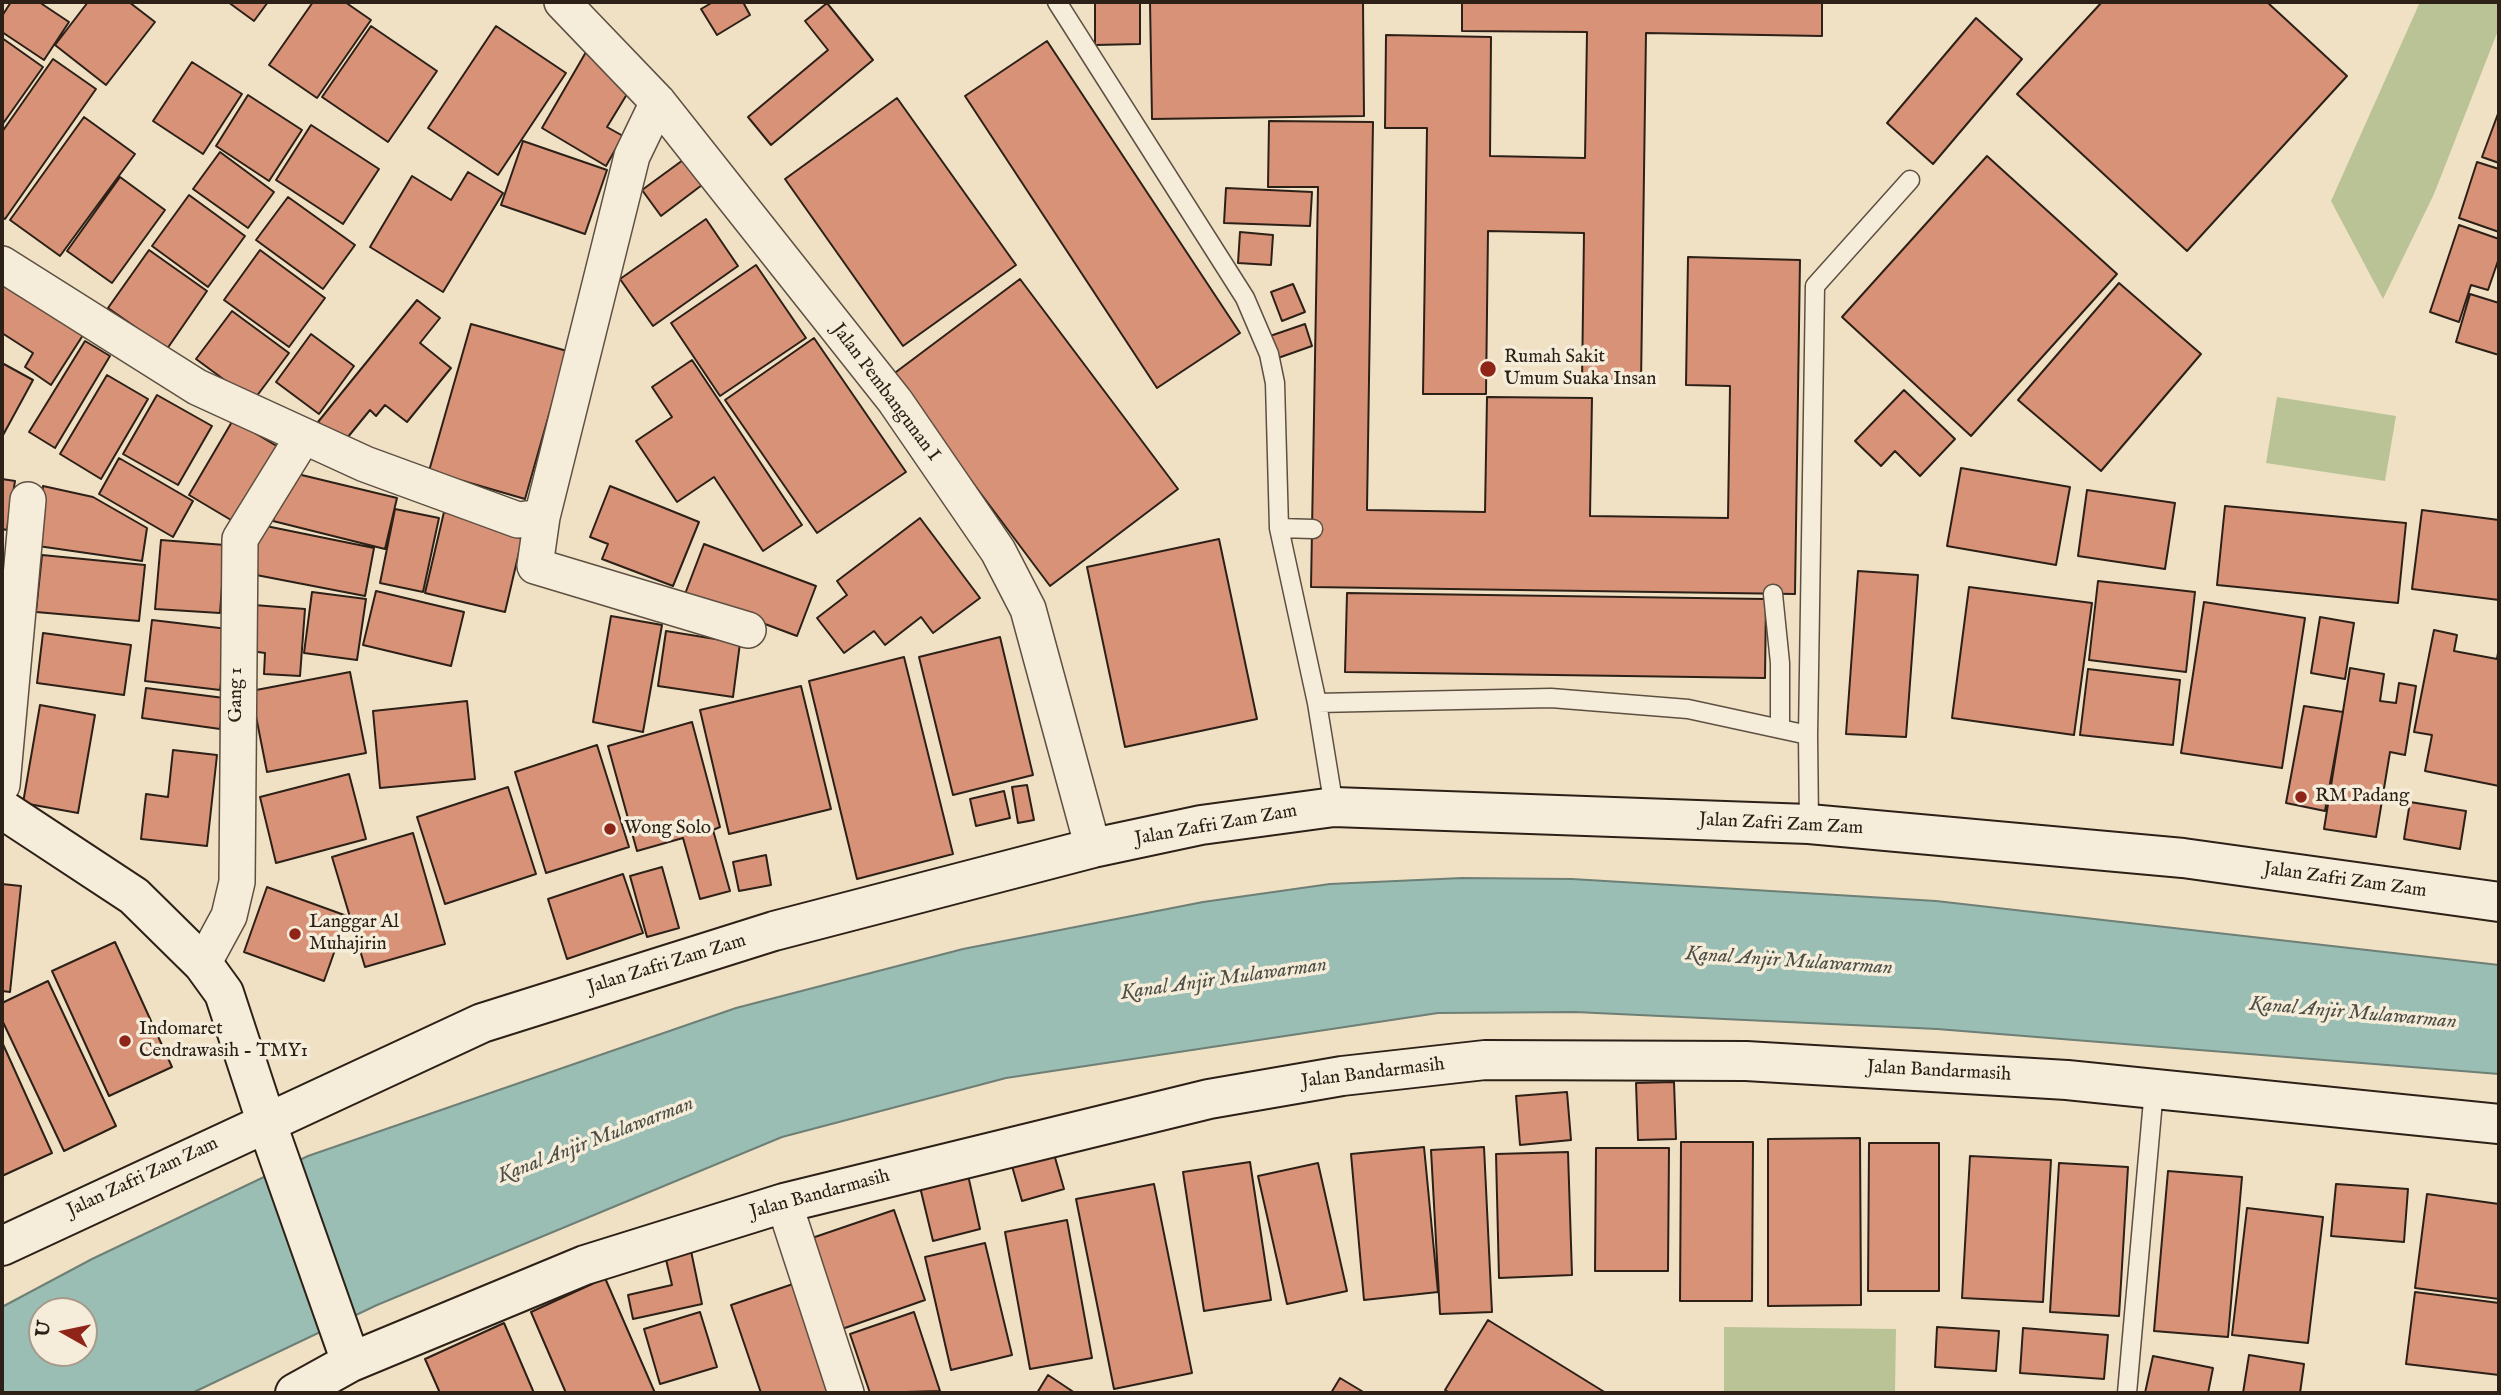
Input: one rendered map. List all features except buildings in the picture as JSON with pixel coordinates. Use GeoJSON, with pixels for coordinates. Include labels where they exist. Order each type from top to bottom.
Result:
{"type":"FeatureCollection","features":[{"type":"Feature","properties":{"kind":"street","name":"Jalan Pembangunan I"},"geometry":{"type":"LineString","coordinates":[[562,2],[658,102],[895,401],[998,551],[1028,610],[1093,848]]}},
{"type":"Feature","properties":{"kind":"street"},"geometry":{"type":"LineString","coordinates":[[658,102],[632,156],[542,517],[535,566],[748,630]]}},
{"type":"Feature","properties":{"kind":"street"},"geometry":{"type":"LineString","coordinates":[[2,264],[197,387],[303,437],[365,464],[518,520],[542,517]]}},
{"type":"Feature","properties":{"kind":"street","name":"Gang 1"},"geometry":{"type":"LineString","coordinates":[[202,964],[229,916],[237,882],[240,539],[303,437]]}},
{"type":"Feature","properties":{"kind":"street"},"geometry":{"type":"LineString","coordinates":[[2,785],[28,500]]}},
{"type":"Feature","properties":{"kind":"street","name":"Jalan Zafri Zam Zam"},"geometry":{"type":"LineString","coordinates":[[2,1246],[271,1136],[482,1023],[774,931],[1093,848],[1201,825],[1334,807],[1809,824],[2183,858],[2499,902]]}},
{"type":"Feature","properties":{"kind":"street"},"geometry":{"type":"LineString","coordinates":[[2,810],[134,896],[202,964],[224,993],[346,1349]]}},
{"type":"Feature","properties":{"kind":"street","name":"Jalan Bandarmasih"},"geometry":{"type":"LineString","coordinates":[[295,1393],[346,1349],[585,1265],[784,1203],[1209,1099],[1342,1076],[1485,1060],[1746,1061],[2067,1080],[2499,1124]]}},
{"type":"Feature","properties":{"kind":"street"},"geometry":{"type":"LineString","coordinates":[[784,1203],[846,1393]]}},
{"type":"Feature","properties":{"kind":"lane"},"geometry":{"type":"LineString","coordinates":[[1057,2],[1245,298],[1257,324],[1275,383],[1279,528],[1317,703],[1334,807]]}},
{"type":"Feature","properties":{"kind":"lane"},"geometry":{"type":"LineString","coordinates":[[1809,824],[1815,286],[1910,180]]}},
{"type":"Feature","properties":{"kind":"lane"},"geometry":{"type":"LineString","coordinates":[[1279,528],[1313,529]]}},
{"type":"Feature","properties":{"kind":"lane"},"geometry":{"type":"LineString","coordinates":[[1773,594],[1780,663],[1780,729]]}},
{"type":"Feature","properties":{"kind":"lane"},"geometry":{"type":"LineString","coordinates":[[1317,703],[1551,698],[1688,709],[1808,735]]}},
{"type":"Feature","properties":{"kind":"lane"},"geometry":{"type":"LineString","coordinates":[[2127,1393],[2154,1089]]}},
{"type":"Feature","properties":{"kind":"green space"},"geometry":{"type":"Polygon","coordinates":[[[2420,2],[2499,2],[2499,28],[2434,194],[2383,299],[2331,201],[2420,2]]]}},
{"type":"Feature","properties":{"kind":"green space"},"geometry":{"type":"Polygon","coordinates":[[[2277,397],[2396,416],[2385,481],[2266,463],[2277,397]]]}},
{"type":"Feature","properties":{"kind":"green space"},"geometry":{"type":"Polygon","coordinates":[[[1724,1327],[1896,1329],[1895,1393],[1724,1393],[1724,1327]]]}},
{"type":"Feature","properties":{"kind":"water","name":"Kanal Anjir Mulawarman"},"geometry":{"type":"Polygon","coordinates":[[[1462,878],[1572,879],[1936,901],[2499,965],[2499,1074],[1937,1029],[1575,1012],[1438,1013],[1006,1078],[782,1137],[377,1305],[192,1393],[2,1393],[2,1307],[92,1259],[308,1156],[736,1008],[963,949],[1203,902],[1330,884],[1462,878]]]}},
{"type":"Feature","properties":{"kind":"place","name":"Rumah Sakit Umum Suaka Insan"},"geometry":{"type":"Point","coordinates":[1488,369]}},
{"type":"Feature","properties":{"kind":"place","name":"RM Padang"},"geometry":{"type":"Point","coordinates":[2301,797]}},
{"type":"Feature","properties":{"kind":"place","name":"Wong Solo"},"geometry":{"type":"Point","coordinates":[610,829]}},
{"type":"Feature","properties":{"kind":"place","name":"Langgar Al Muhajirin"},"geometry":{"type":"Point","coordinates":[295,934]}},
{"type":"Feature","properties":{"kind":"place","name":"Indomaret Cendrawasih - TMY1"},"geometry":{"type":"Point","coordinates":[125,1041]}}]}
